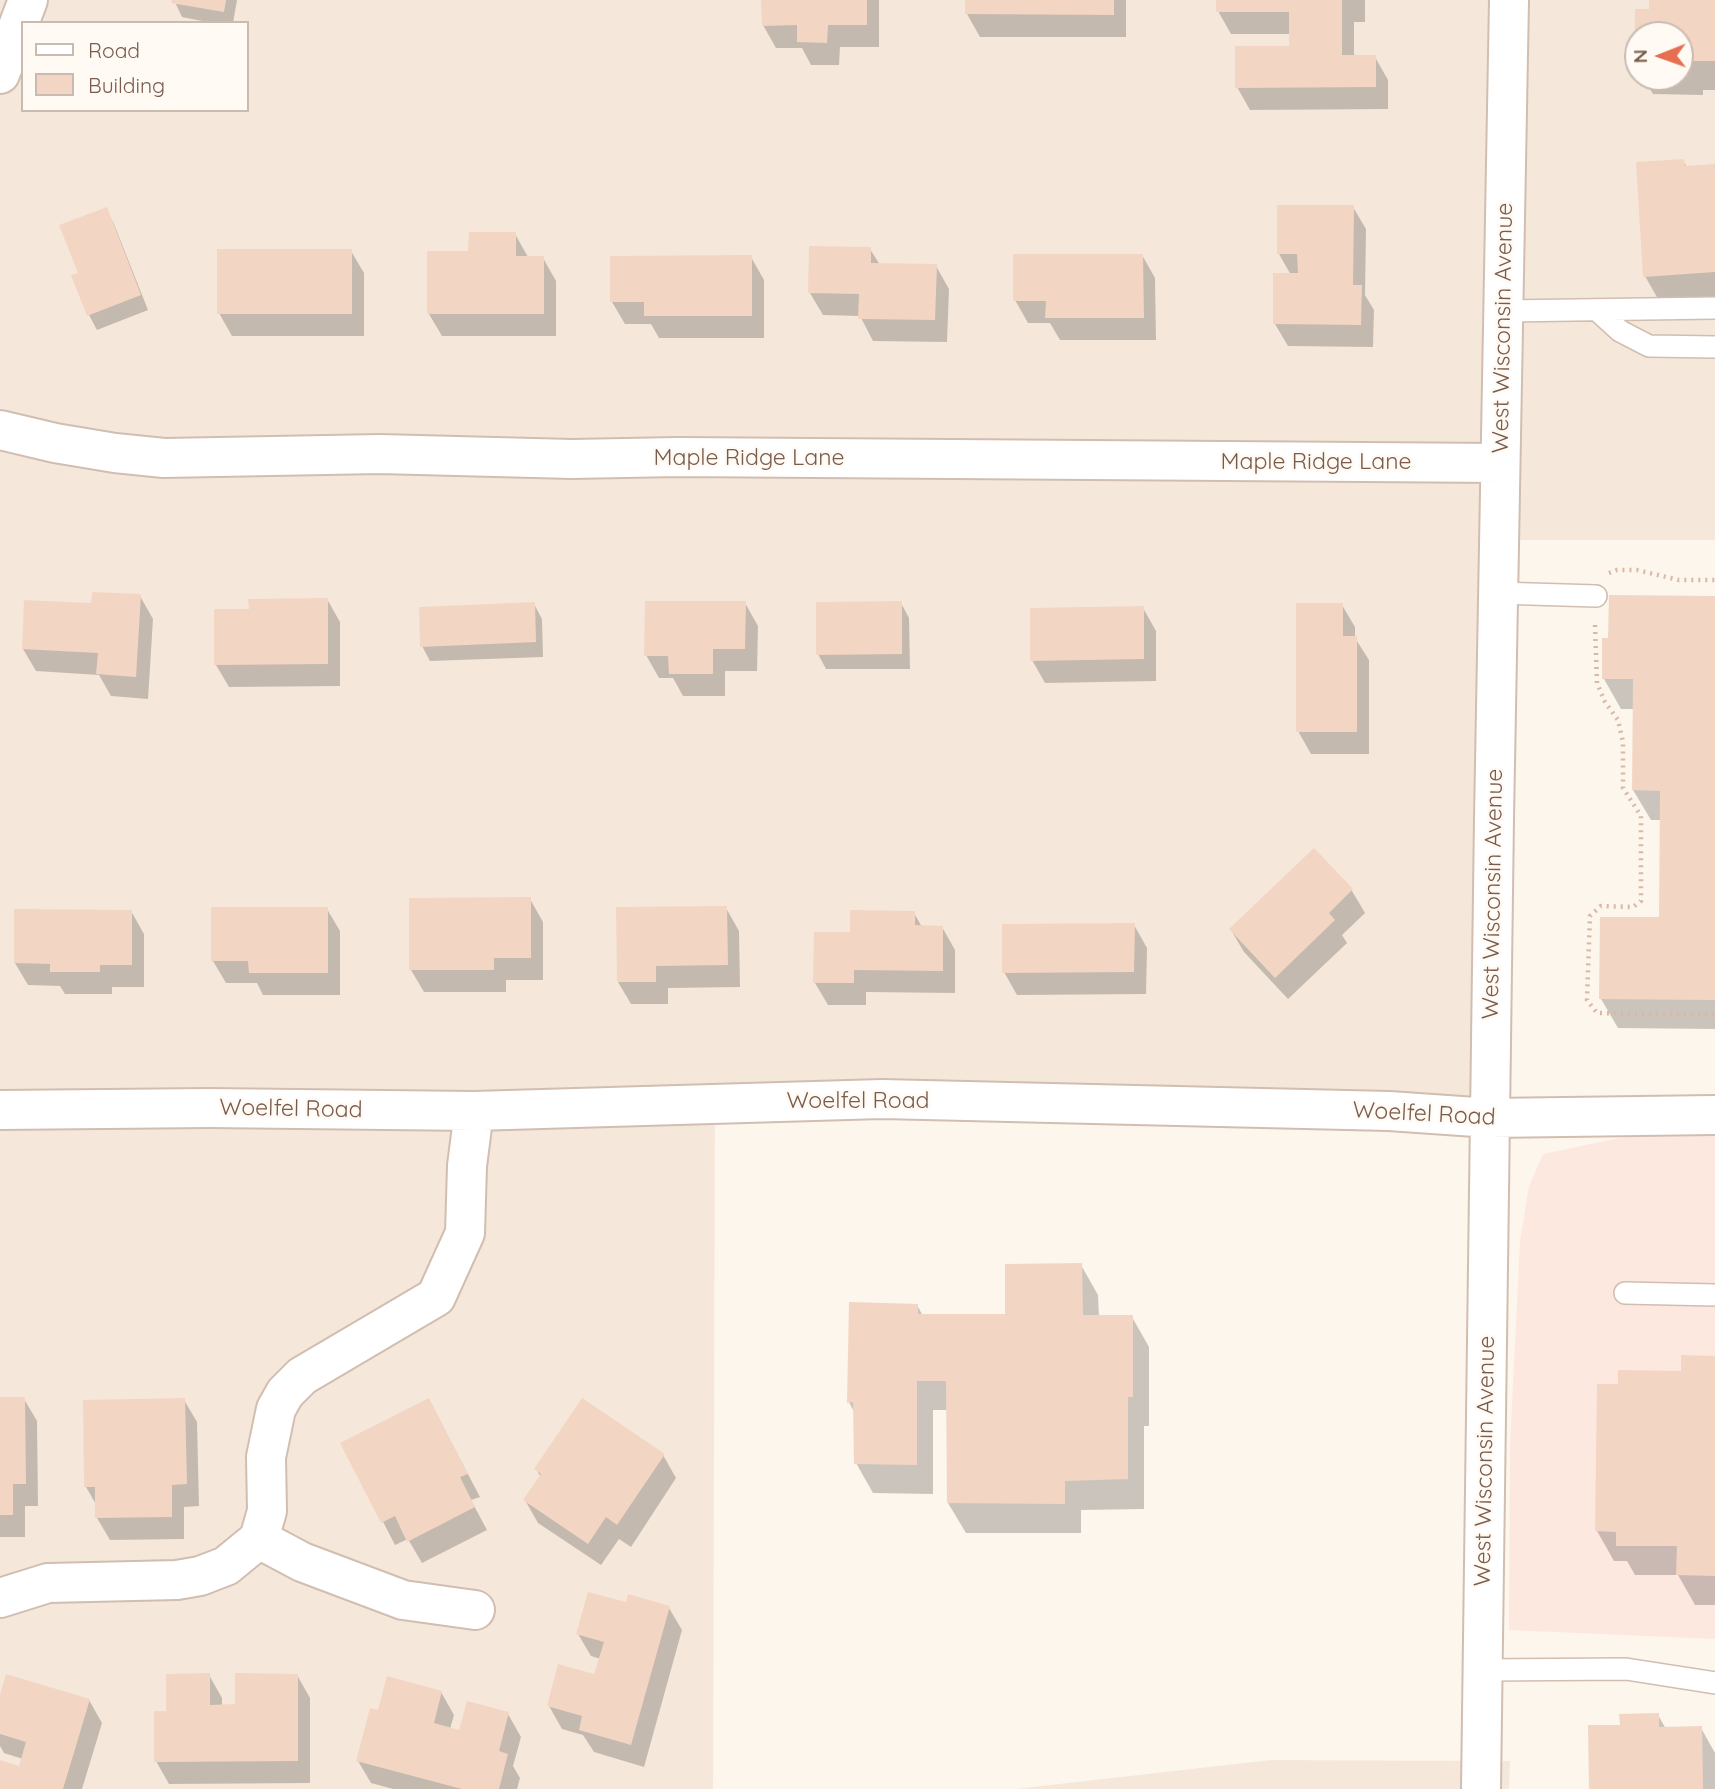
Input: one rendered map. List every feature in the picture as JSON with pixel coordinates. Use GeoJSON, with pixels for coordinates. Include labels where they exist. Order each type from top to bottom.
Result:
{"type":"FeatureCollection","features":[{"type":"Feature","properties":{"kind":"street"},"geometry":{"type":"LineString","coordinates":[[0,74],[28,0]]}},
{"type":"Feature","properties":{"kind":"street","name":"West Wisconsin Avenue"},"geometry":{"type":"LineString","coordinates":[[1481,1789],[1508,0]]}},
{"type":"Feature","properties":{"kind":"street","name":"Maple Ridge Lane"},"geometry":{"type":"LineString","coordinates":[[0,430],[55,443],[164,458],[380,454],[572,459],[678,457],[1500,463]]}},
{"type":"Feature","properties":{"kind":"street","name":"Woelfel Road"},"geometry":{"type":"LineString","coordinates":[[0,1110],[209,1108],[474,1111],[882,1099],[1389,1111],[1490,1118],[1715,1115]]}},
{"type":"Feature","properties":{"kind":"street"},"geometry":{"type":"LineString","coordinates":[[1,1596],[48,1583],[177,1580],[200,1576],[226,1566],[259,1539],[267,1511],[266,1457],[276,1409],[285,1393],[302,1376],[436,1297],[465,1233],[467,1166],[474,1111]]}},
{"type":"Feature","properties":{"kind":"street"},"geometry":{"type":"LineString","coordinates":[[259,1539],[302,1562],[403,1600],[475,1610]]}},
{"type":"Feature","properties":{"kind":"lane"},"geometry":{"type":"LineString","coordinates":[[1505,311],[1715,308]]}},
{"type":"Feature","properties":{"kind":"lane"},"geometry":{"type":"LineString","coordinates":[[1598,311],[1620,331],[1650,346],[1715,347]]}},
{"type":"Feature","properties":{"kind":"lane"},"geometry":{"type":"LineString","coordinates":[[1498,593],[1596,596]]}},
{"type":"Feature","properties":{"kind":"lane"},"geometry":{"type":"LineString","coordinates":[[1625,1293],[1715,1295]]}},
{"type":"Feature","properties":{"kind":"lane"},"geometry":{"type":"LineString","coordinates":[[1483,1670],[1626,1669],[1715,1683]]}},
{"type":"Feature","properties":{"kind":"path"},"geometry":{"type":"LineString","coordinates":[[1715,580],[1679,580],[1637,570],[1618,570],[1604,575],[1596,586],[1597,682],[1605,702],[1618,720],[1623,742],[1623,788],[1641,816],[1641,901],[1633,907],[1601,906],[1590,916],[1587,1000],[1597,1013],[1715,1015]]}},
{"type":"Feature","properties":{"kind":"shaded area"},"geometry":{"type":"Polygon","coordinates":[[[0,0],[1715,0],[1715,540],[1487,540],[1475,1098],[715,1086],[713,1789],[0,1789],[0,0]]]}},
{"type":"Feature","properties":{"kind":"shaded area"},"geometry":{"type":"Polygon","coordinates":[[[1639,1134],[1715,1134],[1715,1639],[1509,1630],[1510,1445],[1520,1241],[1529,1186],[1543,1154],[1639,1134]]]}},
{"type":"Feature","properties":{"kind":"shaded area"},"geometry":{"type":"Polygon","coordinates":[[[1271,1760],[1510,1761],[1509,1789],[1015,1789],[1271,1760]]]}},
{"type":"Feature","properties":{"kind":"building"},"geometry":{"type":"Polygon","coordinates":[[[172,0],[226,0],[224,12],[171,3],[172,0]]]}},
{"type":"Feature","properties":{"kind":"building"},"geometry":{"type":"Polygon","coordinates":[[[761,0],[867,0],[867,25],[828,25],[827,43],[797,42],[797,25],[762,26],[761,0]]]}},
{"type":"Feature","properties":{"kind":"building"},"geometry":{"type":"Polygon","coordinates":[[[965,0],[1114,0],[1114,15],[965,14],[965,0]]]}},
{"type":"Feature","properties":{"kind":"building"},"geometry":{"type":"Polygon","coordinates":[[[1216,0],[1342,0],[1342,55],[1376,55],[1376,87],[1235,88],[1235,46],[1289,46],[1289,12],[1216,12],[1216,0]]]}},
{"type":"Feature","properties":{"kind":"building"},"geometry":{"type":"Polygon","coordinates":[[[1649,0],[1715,0],[1715,61],[1694,61],[1694,21],[1635,21],[1635,9],[1649,9],[1649,0]]]}},
{"type":"Feature","properties":{"kind":"building"},"geometry":{"type":"Polygon","coordinates":[[[1684,159],[1685,166],[1715,164],[1715,272],[1643,277],[1636,162],[1684,159]]]}},
{"type":"Feature","properties":{"kind":"building"},"geometry":{"type":"Polygon","coordinates":[[[1277,205],[1354,205],[1353,285],[1362,285],[1361,325],[1273,324],[1273,273],[1298,273],[1297,254],[1277,254],[1277,205]]]}},
{"type":"Feature","properties":{"kind":"building"},"geometry":{"type":"Polygon","coordinates":[[[107,207],[141,295],[87,316],[71,275],[78,273],[59,225],[107,207]]]}},
{"type":"Feature","properties":{"kind":"building"},"geometry":{"type":"Polygon","coordinates":[[[469,232],[516,232],[516,256],[544,256],[544,314],[427,314],[427,251],[468,251],[469,232]]]}},
{"type":"Feature","properties":{"kind":"building"},"geometry":{"type":"Polygon","coordinates":[[[809,246],[871,247],[871,263],[937,264],[935,320],[858,319],[859,294],[808,293],[809,246]]]}},
{"type":"Feature","properties":{"kind":"building"},"geometry":{"type":"Polygon","coordinates":[[[217,249],[352,249],[352,314],[217,314],[217,249]]]}},
{"type":"Feature","properties":{"kind":"building"},"geometry":{"type":"Polygon","coordinates":[[[1013,254],[1143,254],[1144,318],[1045,318],[1046,301],[1013,301],[1013,254]]]}},
{"type":"Feature","properties":{"kind":"building"},"geometry":{"type":"Polygon","coordinates":[[[752,255],[752,316],[644,316],[644,302],[610,302],[610,256],[752,255]]]}},
{"type":"Feature","properties":{"kind":"building"},"geometry":{"type":"Polygon","coordinates":[[[92,592],[141,594],[136,677],[96,674],[98,653],[22,649],[24,600],[91,603],[92,592]]]}},
{"type":"Feature","properties":{"kind":"building"},"geometry":{"type":"Polygon","coordinates":[[[1609,595],[1715,596],[1715,1000],[1599,999],[1600,917],[1659,917],[1660,791],[1632,790],[1633,679],[1602,679],[1602,638],[1608,638],[1609,595]]]}},
{"type":"Feature","properties":{"kind":"building"},"geometry":{"type":"Polygon","coordinates":[[[328,598],[328,664],[214,665],[214,609],[249,609],[248,599],[328,598]]]}},
{"type":"Feature","properties":{"kind":"building"},"geometry":{"type":"Polygon","coordinates":[[[645,601],[746,601],[745,649],[713,649],[713,674],[669,674],[668,656],[644,656],[645,601]]]}},
{"type":"Feature","properties":{"kind":"building"},"geometry":{"type":"Polygon","coordinates":[[[902,601],[902,654],[816,655],[816,602],[902,601]]]}},
{"type":"Feature","properties":{"kind":"building"},"geometry":{"type":"Polygon","coordinates":[[[535,602],[536,642],[420,647],[419,607],[535,602]]]}},
{"type":"Feature","properties":{"kind":"building"},"geometry":{"type":"Polygon","coordinates":[[[1296,603],[1343,603],[1343,636],[1357,636],[1357,732],[1296,732],[1296,603]]]}},
{"type":"Feature","properties":{"kind":"building"},"geometry":{"type":"Polygon","coordinates":[[[1144,606],[1144,659],[1030,661],[1030,608],[1144,606]]]}},
{"type":"Feature","properties":{"kind":"building"},"geometry":{"type":"Polygon","coordinates":[[[1314,848],[1353,889],[1329,913],[1335,920],[1275,978],[1229,929],[1314,848]]]}},
{"type":"Feature","properties":{"kind":"building"},"geometry":{"type":"Polygon","coordinates":[[[531,897],[531,958],[494,958],[494,970],[409,970],[409,898],[531,897]]]}},
{"type":"Feature","properties":{"kind":"building"},"geometry":{"type":"Polygon","coordinates":[[[727,906],[728,965],[656,966],[656,982],[617,982],[616,907],[727,906]]]}},
{"type":"Feature","properties":{"kind":"building"},"geometry":{"type":"Polygon","coordinates":[[[211,907],[328,907],[328,973],[249,973],[248,961],[211,961],[211,907]]]}},
{"type":"Feature","properties":{"kind":"building"},"geometry":{"type":"Polygon","coordinates":[[[14,909],[132,910],[132,965],[100,965],[100,972],[50,972],[50,964],[14,963],[14,909]]]}},
{"type":"Feature","properties":{"kind":"building"},"geometry":{"type":"Polygon","coordinates":[[[850,910],[915,911],[915,925],[943,926],[943,971],[854,970],[854,983],[813,983],[814,932],[850,932],[850,910]]]}},
{"type":"Feature","properties":{"kind":"building"},"geometry":{"type":"Polygon","coordinates":[[[1135,923],[1134,972],[1002,973],[1002,924],[1135,923]]]}},
{"type":"Feature","properties":{"kind":"building"},"geometry":{"type":"Polygon","coordinates":[[[1082,1263],[1083,1315],[1133,1315],[1133,1397],[1128,1397],[1128,1479],[1065,1481],[1065,1504],[947,1503],[946,1381],[917,1381],[917,1465],[854,1464],[853,1402],[847,1403],[849,1302],[918,1304],[918,1314],[1005,1314],[1005,1264],[1082,1263]]]}},
{"type":"Feature","properties":{"kind":"building"},"geometry":{"type":"Polygon","coordinates":[[[1681,1355],[1715,1356],[1715,1576],[1676,1575],[1677,1546],[1616,1546],[1616,1532],[1595,1531],[1597,1384],[1618,1384],[1618,1370],[1681,1371],[1681,1355]]]}},
{"type":"Feature","properties":{"kind":"building"},"geometry":{"type":"Polygon","coordinates":[[[0,1397],[25,1397],[26,1484],[13,1484],[13,1515],[0,1515],[0,1397]]]}},
{"type":"Feature","properties":{"kind":"building"},"geometry":{"type":"Polygon","coordinates":[[[185,1398],[187,1484],[172,1485],[172,1517],[95,1518],[95,1487],[84,1487],[83,1400],[185,1398]]]}},
{"type":"Feature","properties":{"kind":"building"},"geometry":{"type":"Polygon","coordinates":[[[429,1398],[468,1474],[460,1477],[475,1507],[407,1542],[395,1516],[381,1523],[340,1443],[429,1398]]]}},
{"type":"Feature","properties":{"kind":"building"},"geometry":{"type":"Polygon","coordinates":[[[582,1398],[665,1454],[617,1525],[606,1517],[588,1544],[523,1500],[541,1474],[534,1469],[582,1398]]]}},
{"type":"Feature","properties":{"kind":"building"},"geometry":{"type":"Polygon","coordinates":[[[588,1592],[626,1602],[628,1594],[670,1606],[631,1745],[579,1730],[582,1716],[547,1706],[558,1664],[594,1674],[604,1642],[576,1634],[588,1592]]]}},
{"type":"Feature","properties":{"kind":"building"},"geometry":{"type":"Polygon","coordinates":[[[210,1673],[210,1705],[235,1704],[235,1673],[298,1674],[298,1761],[154,1762],[154,1711],[166,1711],[166,1674],[210,1673]]]}},
{"type":"Feature","properties":{"kind":"building"},"geometry":{"type":"Polygon","coordinates":[[[6,1674],[90,1699],[63,1789],[0,1789],[0,1760],[19,1766],[26,1742],[0,1734],[0,1695],[6,1674]]]}},
{"type":"Feature","properties":{"kind":"building"},"geometry":{"type":"Polygon","coordinates":[[[387,1676],[442,1691],[434,1723],[459,1730],[467,1701],[509,1712],[499,1751],[508,1754],[499,1789],[462,1789],[356,1761],[370,1708],[378,1710],[387,1676]]]}},
{"type":"Feature","properties":{"kind":"building"},"geometry":{"type":"Polygon","coordinates":[[[1659,1713],[1659,1727],[1702,1726],[1703,1789],[1589,1789],[1588,1725],[1620,1725],[1619,1714],[1659,1713]]]}}]}
